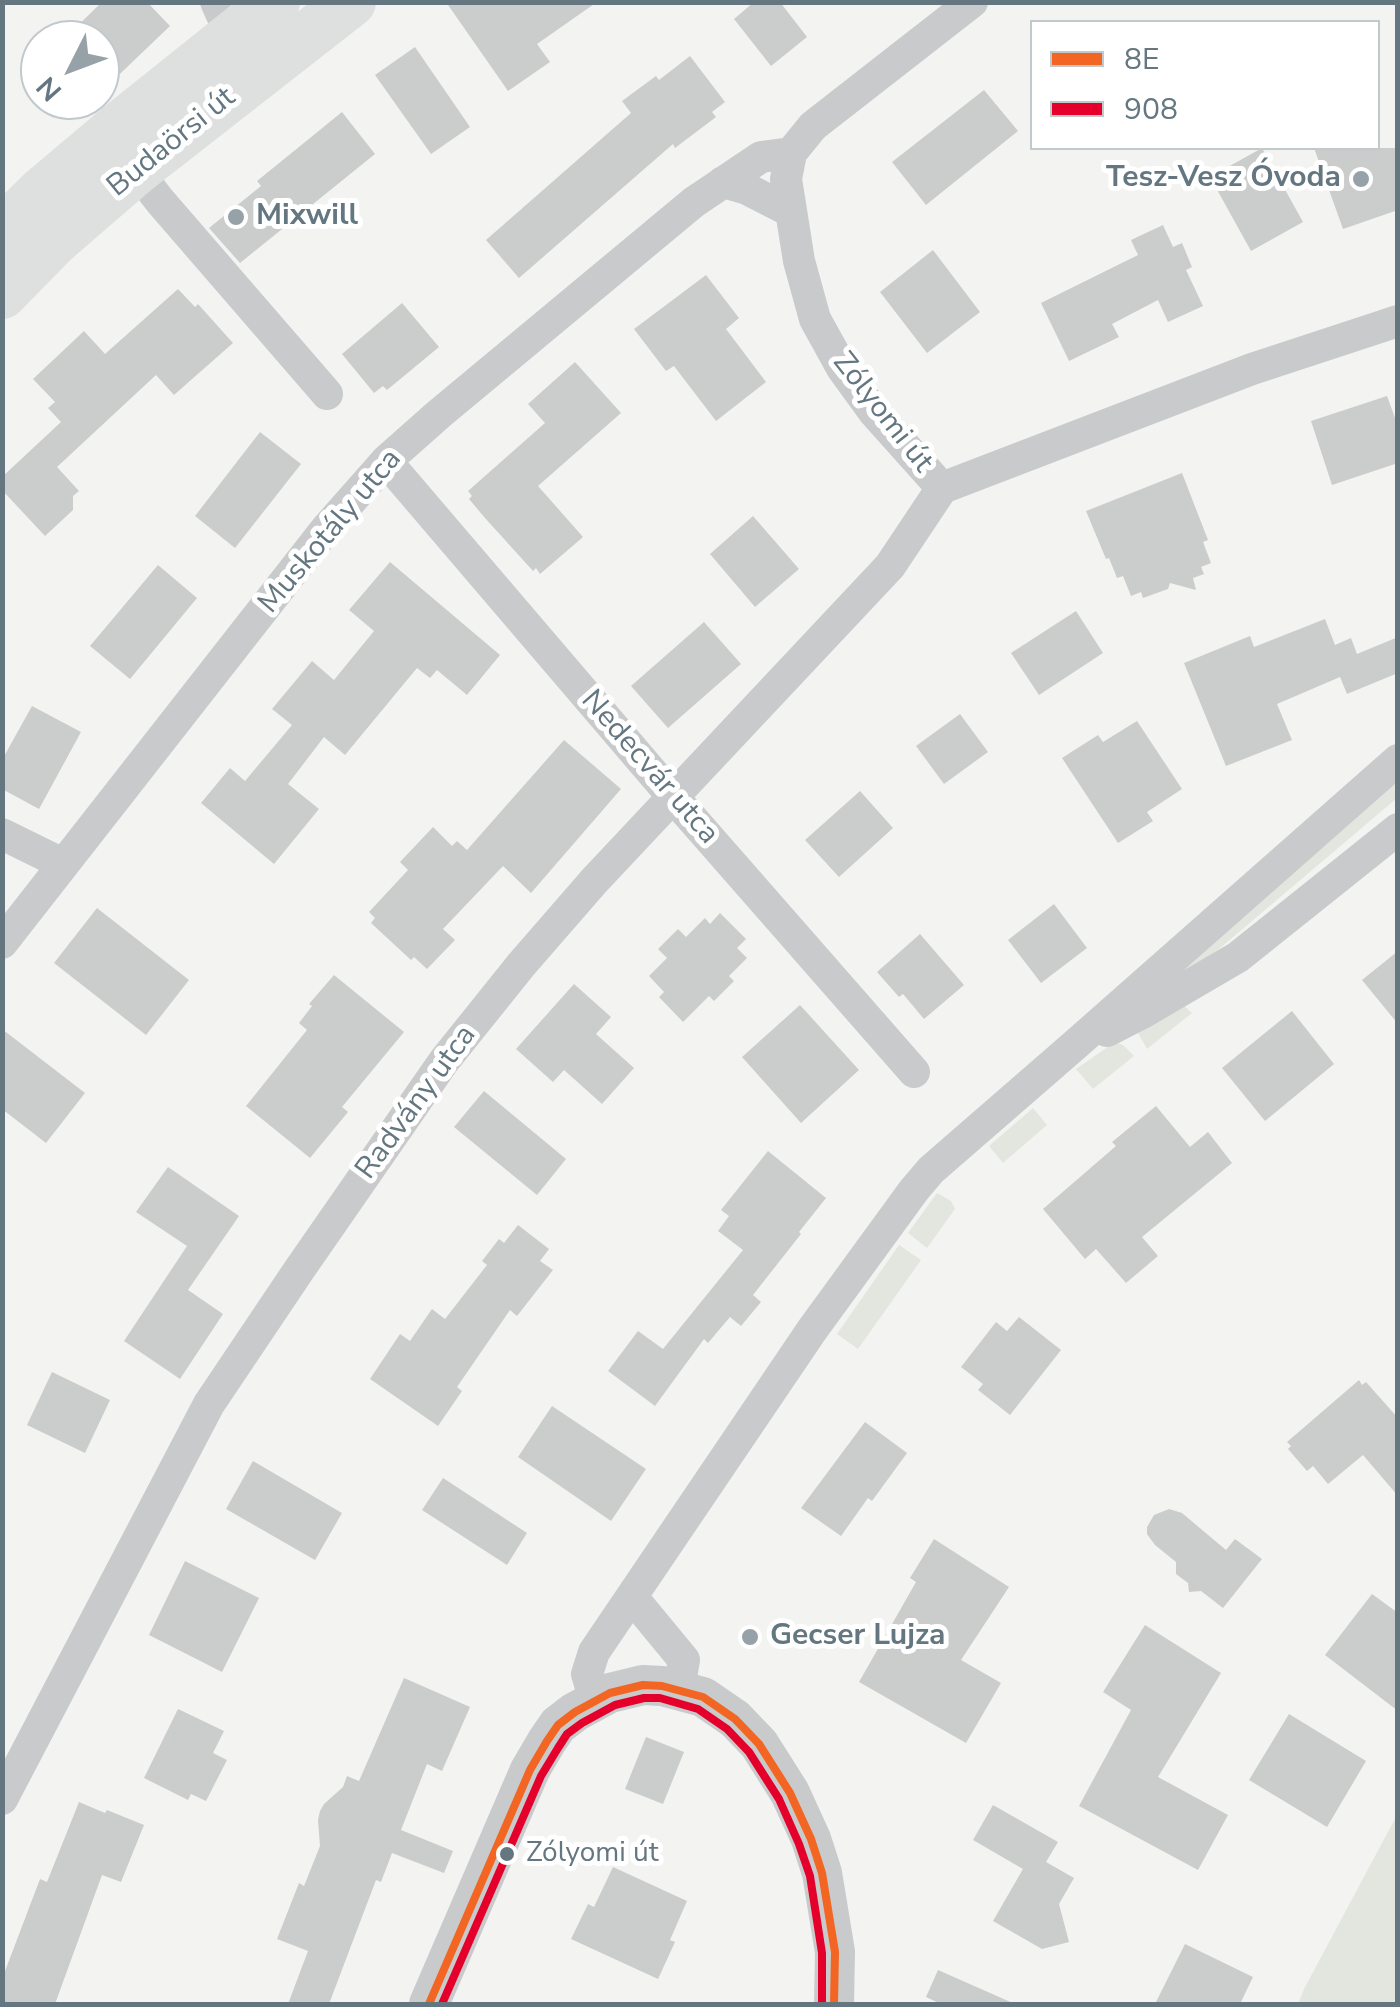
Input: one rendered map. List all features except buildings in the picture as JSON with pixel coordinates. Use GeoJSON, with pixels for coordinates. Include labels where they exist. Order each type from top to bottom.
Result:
{"type":"FeatureCollection","features":[{"type":"Feature","properties":{"kind":"main road","name":"Budaörsi út"},"geometry":{"type":"LineString","coordinates":[[2,231],[224,19],[275,2]]}},
{"type":"Feature","properties":{"kind":"main road","name":"Budaörsi út"},"geometry":{"type":"LineString","coordinates":[[2,294],[55,240],[136,170],[351,2]]}},
{"type":"Feature","properties":{"kind":"street"},"geometry":{"type":"LineString","coordinates":[[792,153],[813,126],[972,2]]}},
{"type":"Feature","properties":{"kind":"street","name":"Muskotály utca"},"geometry":{"type":"LineString","coordinates":[[2,943],[326,529],[386,461],[722,182],[761,157],[792,153]]}},
{"type":"Feature","properties":{"kind":"street","name":"Zólyomi út"},"geometry":{"type":"LineString","coordinates":[[792,153],[786,179],[790,211],[798,261],[815,319],[842,368],[942,488],[1252,369],[1398,321]]}},
{"type":"Feature","properties":{"kind":"street"},"geometry":{"type":"LineString","coordinates":[[136,170],[327,394]]}},
{"type":"Feature","properties":{"kind":"street"},"geometry":{"type":"LineString","coordinates":[[722,182],[790,211]]}},
{"type":"Feature","properties":{"kind":"street","name":"Nedecvár utca"},"geometry":{"type":"LineString","coordinates":[[386,461],[914,1072]]}},
{"type":"Feature","properties":{"kind":"street","name":"Radvány utca"},"geometry":{"type":"LineString","coordinates":[[2,1798],[209,1404],[444,1061],[570,909],[890,566],[942,488]]}},
{"type":"Feature","properties":{"kind":"street"},"geometry":{"type":"LineString","coordinates":[[594,1700],[587,1674],[594,1652],[812,1330],[931,1170],[1398,760]]}},
{"type":"Feature","properties":{"kind":"street"},"geometry":{"type":"LineString","coordinates":[[1076,1044],[1121,1025],[1238,957],[1398,829]]}},
{"type":"Feature","properties":{"kind":"street"},"geometry":{"type":"LineString","coordinates":[[2,834],[64,864]]}},
{"type":"Feature","properties":{"kind":"street"},"geometry":{"type":"LineString","coordinates":[[632,1597],[684,1660],[679,1690]]}},
{"type":"Feature","properties":{"kind":"street"},"geometry":{"type":"LineString","coordinates":[[429,2004],[530,1770],[558,1725],[594,1700],[643,1685],[703,1697],[735,1719],[759,1744],[790,1793],[822,1873],[835,1952],[834,2004]]}},
{"type":"Feature","properties":{"kind":"shaded area"},"geometry":{"type":"Polygon","coordinates":[[[1397,773],[1397,798],[1206,960],[1156,991],[1397,773]]]}},
{"type":"Feature","properties":{"kind":"shaded area"},"geometry":{"type":"Polygon","coordinates":[[[1184,1006],[1192,1013],[1147,1049],[1137,1031],[1184,1006]]]}},
{"type":"Feature","properties":{"kind":"shaded area"},"geometry":{"type":"Polygon","coordinates":[[[1115,1042],[1134,1056],[1093,1089],[1076,1069],[1115,1042]]]}},
{"type":"Feature","properties":{"kind":"shaded area"},"geometry":{"type":"Polygon","coordinates":[[[1033,1108],[1047,1125],[1003,1163],[989,1146],[1033,1108]]]}},
{"type":"Feature","properties":{"kind":"shaded area"},"geometry":{"type":"Polygon","coordinates":[[[937,1193],[951,1201],[955,1209],[927,1248],[908,1233],[937,1193]]]}},
{"type":"Feature","properties":{"kind":"shaded area"},"geometry":{"type":"Polygon","coordinates":[[[899,1245],[921,1260],[858,1349],[837,1334],[899,1245]]]}},
{"type":"Feature","properties":{"kind":"shaded area"},"geometry":{"type":"Polygon","coordinates":[[[1397,1815],[1397,2004],[1298,2004],[1304,1989],[1397,1815]]]}},
{"type":"Feature","properties":{"kind":"transit line","name":"8E"},"geometry":{"type":"LineString","coordinates":[[429,2004],[530,1770],[547,1741],[558,1725],[575,1712],[610,1693],[643,1685],[703,1697],[735,1719],[759,1744],[790,1793],[822,1873],[835,1952],[834,2004]]}},
{"type":"Feature","properties":{"kind":"transit line","name":"908"},"geometry":{"type":"LineString","coordinates":[[442,2004],[541,1776],[567,1734],[615,1705],[644,1698],[660,1698],[698,1709],[727,1729],[749,1752],[779,1799],[810,1876],[822,1953],[822,2004]]}},
{"type":"Feature","properties":{"kind":"place","name":"Tesz-Vesz Óvoda"},"geometry":{"type":"Point","coordinates":[1361,179]}},
{"type":"Feature","properties":{"kind":"place","name":"Mixwill"},"geometry":{"type":"Point","coordinates":[236,217]}},
{"type":"Feature","properties":{"kind":"place","name":"Gecser Lujza"},"geometry":{"type":"Point","coordinates":[750,1637]}},
{"type":"Feature","properties":{"kind":"place","name":"Zólyomi út"},"geometry":{"type":"Point","coordinates":[507,1854]}}]}
